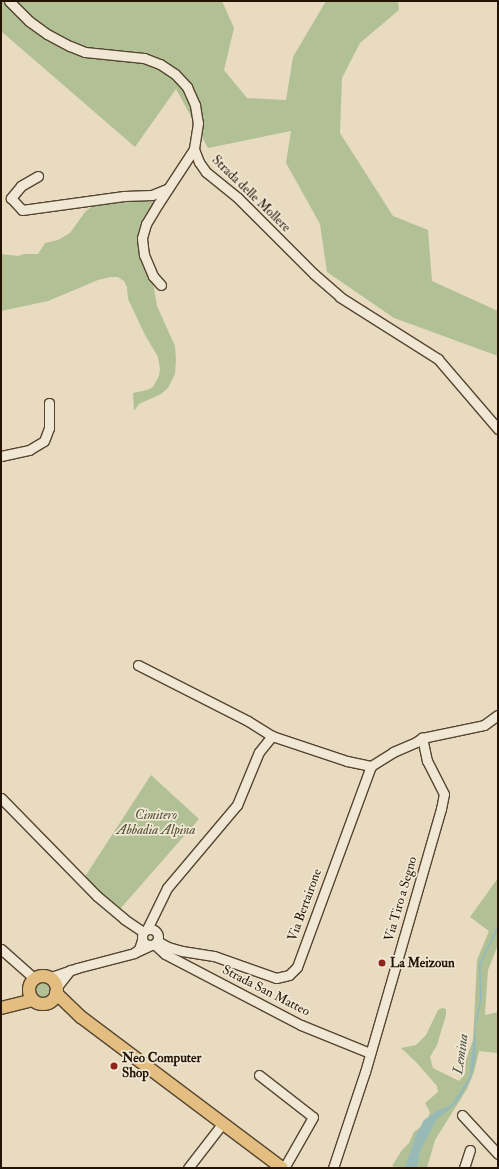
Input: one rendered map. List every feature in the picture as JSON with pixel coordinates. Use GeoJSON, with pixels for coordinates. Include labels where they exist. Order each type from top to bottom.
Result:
{"type":"FeatureCollection","features":[{"type":"Feature","properties":{"kind":"main road"},"geometry":{"type":"LineString","coordinates":[[31,997],[31,984],[35,979],[43,977],[48,978],[54,983],[54,994]]}},
{"type":"Feature","properties":{"kind":"main road"},"geometry":{"type":"LineString","coordinates":[[31,997],[41,1004],[54,994]]}},
{"type":"Feature","properties":{"kind":"main road"},"geometry":{"type":"LineString","coordinates":[[54,994],[222,1124],[283,1168]]}},
{"type":"Feature","properties":{"kind":"main road"},"geometry":{"type":"LineString","coordinates":[[5,1007],[31,997]]}},
{"type":"Feature","properties":{"kind":"street"},"geometry":{"type":"LineString","coordinates":[[9,1],[29,21],[47,34],[70,46],[85,52],[144,58],[160,64],[175,74],[187,87],[195,105],[198,123],[194,149],[146,224],[142,238],[144,255],[153,276],[161,285]]}},
{"type":"Feature","properties":{"kind":"street","name":"Strada delle Mollere"},"geometry":{"type":"LineString","coordinates":[[194,149],[199,162],[206,172],[238,198],[314,274],[335,292],[360,310],[438,359],[498,429]]}},
{"type":"Feature","properties":{"kind":"street"},"geometry":{"type":"LineString","coordinates":[[38,176],[21,186],[11,198],[22,210],[124,196],[152,195],[167,189]]}},
{"type":"Feature","properties":{"kind":"street"},"geometry":{"type":"LineString","coordinates":[[1,456],[29,450],[44,441],[49,428],[49,402]]}},
{"type":"Feature","properties":{"kind":"street"},"geometry":{"type":"LineString","coordinates":[[138,665],[248,721],[272,736],[347,761],[371,766],[393,752],[422,738],[484,725],[498,715]]}},
{"type":"Feature","properties":{"kind":"street"},"geometry":{"type":"LineString","coordinates":[[134,953],[139,949],[144,933],[167,888],[237,805],[259,752],[272,736]]}},
{"type":"Feature","properties":{"kind":"street","name":"Via Tiro a Segno"},"geometry":{"type":"LineString","coordinates":[[333,1168],[370,1053],[441,809],[444,794],[427,761],[422,738]]}},
{"type":"Feature","properties":{"kind":"street","name":"Via Bertairone"},"geometry":{"type":"LineString","coordinates":[[154,943],[175,949],[214,956],[276,978],[290,975],[297,967],[371,766]]}},
{"type":"Feature","properties":{"kind":"street"},"geometry":{"type":"LineString","coordinates":[[1,798],[97,896],[124,919],[144,933],[156,931],[158,936],[154,943],[134,953],[70,970],[48,978]]}},
{"type":"Feature","properties":{"kind":"street"},"geometry":{"type":"LineString","coordinates":[[144,933],[146,944],[154,943]]}},
{"type":"Feature","properties":{"kind":"street","name":"Strada San Matteo"},"geometry":{"type":"LineString","coordinates":[[154,943],[165,954],[302,1025],[370,1053]]}},
{"type":"Feature","properties":{"kind":"street"},"geometry":{"type":"LineString","coordinates":[[1,949],[35,979]]}},
{"type":"Feature","properties":{"kind":"street"},"geometry":{"type":"LineString","coordinates":[[54,994],[70,970]]}},
{"type":"Feature","properties":{"kind":"street"},"geometry":{"type":"LineString","coordinates":[[259,1075],[313,1117],[283,1168]]}},
{"type":"Feature","properties":{"kind":"street"},"geometry":{"type":"LineString","coordinates":[[462,1115],[498,1154]]}},
{"type":"Feature","properties":{"kind":"street"},"geometry":{"type":"LineString","coordinates":[[188,1168],[222,1124]]}},
{"type":"Feature","properties":{"kind":"street"},"geometry":{"type":"LineString","coordinates":[[464,1168],[470,1150]]}},
{"type":"Feature","properties":{"kind":"green space"},"geometry":{"type":"Polygon","coordinates":[[[1,1],[222,1],[234,28],[224,70],[247,98],[286,100],[293,57],[326,1],[398,1],[399,10],[360,43],[342,78],[340,133],[393,216],[428,230],[432,281],[498,311],[498,356],[394,318],[327,272],[320,224],[286,163],[291,131],[208,148],[176,89],[135,147],[2,32],[1,1]]]}},
{"type":"Feature","properties":{"kind":"green space"},"geometry":{"type":"Polygon","coordinates":[[[158,197],[143,223],[157,306],[175,346],[175,374],[168,388],[161,394],[139,404],[134,411],[133,393],[153,387],[159,376],[160,369],[158,357],[145,335],[128,299],[127,287],[124,281],[118,277],[98,280],[48,301],[1,311],[1,254],[18,256],[24,254],[38,254],[45,243],[58,240],[70,233],[85,212],[95,204],[122,200],[143,202],[158,197]]]}},
{"type":"Feature","properties":{"kind":"green space","name":"Cimitero Abbadia Alpina"},"geometry":{"type":"Polygon","coordinates":[[[151,775],[199,819],[120,909],[84,878],[151,775]]]}},
{"type":"Feature","properties":{"kind":"green space"},"geometry":{"type":"Polygon","coordinates":[[[498,878],[498,945],[488,970],[485,1015],[498,1012],[498,1053],[479,1051],[474,1072],[467,1089],[435,1140],[427,1168],[399,1168],[392,1166],[402,1150],[409,1143],[414,1132],[427,1122],[430,1112],[425,1103],[438,1092],[437,1086],[416,1062],[401,1048],[416,1045],[426,1035],[438,1010],[442,1008],[446,1009],[446,1015],[437,1045],[430,1057],[433,1068],[459,1081],[465,1074],[466,1060],[473,1040],[477,960],[489,931],[470,917],[498,878]]]}},
{"type":"Feature","properties":{"kind":"green space"},"geometry":{"type":"Polygon","coordinates":[[[43,981],[49,984],[52,990],[49,996],[43,999],[37,996],[34,990],[37,984],[43,981]]]}},
{"type":"Feature","properties":{"kind":"water"},"geometry":{"type":"Polygon","coordinates":[[[476,1018],[476,1056],[471,1079],[456,1104],[437,1119],[420,1151],[417,1168],[405,1168],[416,1135],[424,1120],[437,1111],[451,1105],[469,1078],[476,1018]]]}},
{"type":"Feature","properties":{"kind":"waterway","name":"Lemina"},"geometry":{"type":"LineString","coordinates":[[476,1021],[481,999],[480,964],[498,927]]}},
{"type":"Feature","properties":{"kind":"place","name":"La Meizoun"},"geometry":{"type":"Point","coordinates":[382,963]}},
{"type":"Feature","properties":{"kind":"place","name":"Neo Computer Shop"},"geometry":{"type":"Point","coordinates":[114,1066]}}]}
